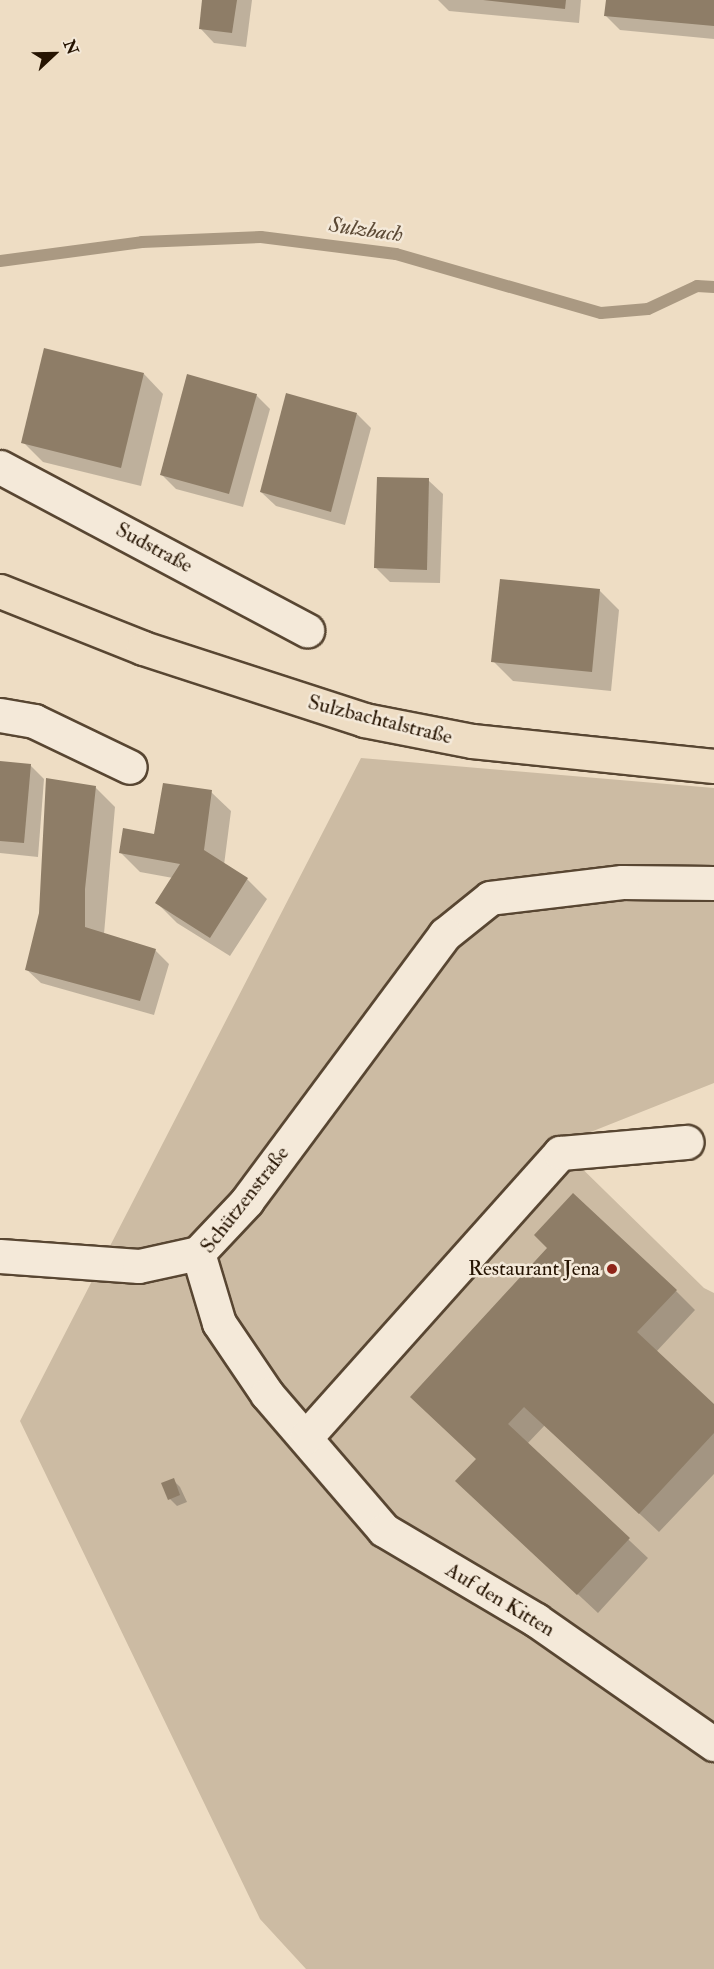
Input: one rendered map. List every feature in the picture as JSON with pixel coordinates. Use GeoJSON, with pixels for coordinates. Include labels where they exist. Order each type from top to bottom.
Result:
{"type":"FeatureCollection","features":[{"type":"Feature","properties":{"kind":"main road","name":"Sulzbachtalstraße"},"geometry":{"type":"LineString","coordinates":[[9,592],[142,648],[364,720],[472,741],[714,766]]}},
{"type":"Feature","properties":{"kind":"street","name":"Sudstraße"},"geometry":{"type":"LineString","coordinates":[[0,467],[307,630]]}},
{"type":"Feature","properties":{"kind":"street"},"geometry":{"type":"LineString","coordinates":[[0,715],[34,721],[130,767]]}},
{"type":"Feature","properties":{"kind":"street","name":"Schützenstraße"},"geometry":{"type":"LineString","coordinates":[[306,1437],[267,1394],[219,1323],[198,1253],[247,1202],[445,934],[490,898],[622,882],[714,882]]}},
{"type":"Feature","properties":{"kind":"street"},"geometry":{"type":"LineString","coordinates":[[306,1437],[560,1153],[687,1142]]}},
{"type":"Feature","properties":{"kind":"street"},"geometry":{"type":"LineString","coordinates":[[0,1256],[138,1266],[198,1253]]}},
{"type":"Feature","properties":{"kind":"street","name":"Auf den Kitten"},"geometry":{"type":"LineString","coordinates":[[306,1437],[384,1530],[536,1620],[714,1744]]}},
{"type":"Feature","properties":{"kind":"shaded area"},"geometry":{"type":"Polygon","coordinates":[[[361,758],[714,788],[714,1083],[558,1145],[704,1288],[714,1293],[714,1969],[306,1969],[260,1919],[20,1421],[361,758]]]}},
{"type":"Feature","properties":{"kind":"building"},"geometry":{"type":"Polygon","coordinates":[[[202,0],[237,0],[232,33],[199,29],[202,0]]]}},
{"type":"Feature","properties":{"kind":"building"},"geometry":{"type":"Polygon","coordinates":[[[483,0],[566,0],[565,9],[483,0]]]}},
{"type":"Feature","properties":{"kind":"building"},"geometry":{"type":"Polygon","coordinates":[[[606,0],[714,0],[714,26],[604,16],[606,0]]]}},
{"type":"Feature","properties":{"kind":"building"},"geometry":{"type":"Polygon","coordinates":[[[44,348],[144,373],[121,468],[21,443],[44,348]]]}},
{"type":"Feature","properties":{"kind":"building"},"geometry":{"type":"Polygon","coordinates":[[[187,374],[257,394],[229,494],[160,475],[187,374]]]}},
{"type":"Feature","properties":{"kind":"building"},"geometry":{"type":"Polygon","coordinates":[[[286,393],[357,413],[331,512],[260,492],[286,393]]]}},
{"type":"Feature","properties":{"kind":"building"},"geometry":{"type":"Polygon","coordinates":[[[377,477],[429,478],[427,570],[374,568],[377,477]]]}},
{"type":"Feature","properties":{"kind":"building"},"geometry":{"type":"Polygon","coordinates":[[[500,579],[600,589],[592,672],[491,662],[500,579]]]}},
{"type":"Feature","properties":{"kind":"building"},"geometry":{"type":"Polygon","coordinates":[[[0,761],[31,764],[24,843],[0,841],[0,761]]]}},
{"type":"Feature","properties":{"kind":"building"},"geometry":{"type":"Polygon","coordinates":[[[46,778],[96,786],[85,889],[85,927],[156,949],[140,1001],[25,970],[39,913],[46,778]]]}},
{"type":"Feature","properties":{"kind":"building"},"geometry":{"type":"Polygon","coordinates":[[[163,783],[212,790],[204,850],[248,878],[210,938],[155,903],[180,864],[119,853],[123,828],[154,834],[163,783]]]}},
{"type":"Feature","properties":{"kind":"building"},"geometry":{"type":"Polygon","coordinates":[[[573,1193],[677,1290],[637,1332],[714,1404],[714,1433],[639,1514],[524,1407],[508,1424],[630,1538],[577,1595],[455,1481],[476,1459],[410,1397],[547,1248],[534,1235],[573,1193]]]}},
{"type":"Feature","properties":{"kind":"building"},"geometry":{"type":"Polygon","coordinates":[[[174,1478],[180,1495],[168,1500],[161,1483],[174,1478]]]}},
{"type":"Feature","properties":{"kind":"waterway","name":"Sulzbach"},"geometry":{"type":"LineString","coordinates":[[0,261],[142,242],[261,237],[396,254],[601,313],[648,309],[697,286],[714,287]]}},
{"type":"Feature","properties":{"kind":"place","name":"Restaurant Jena"},"geometry":{"type":"Point","coordinates":[612,1269]}}]}
